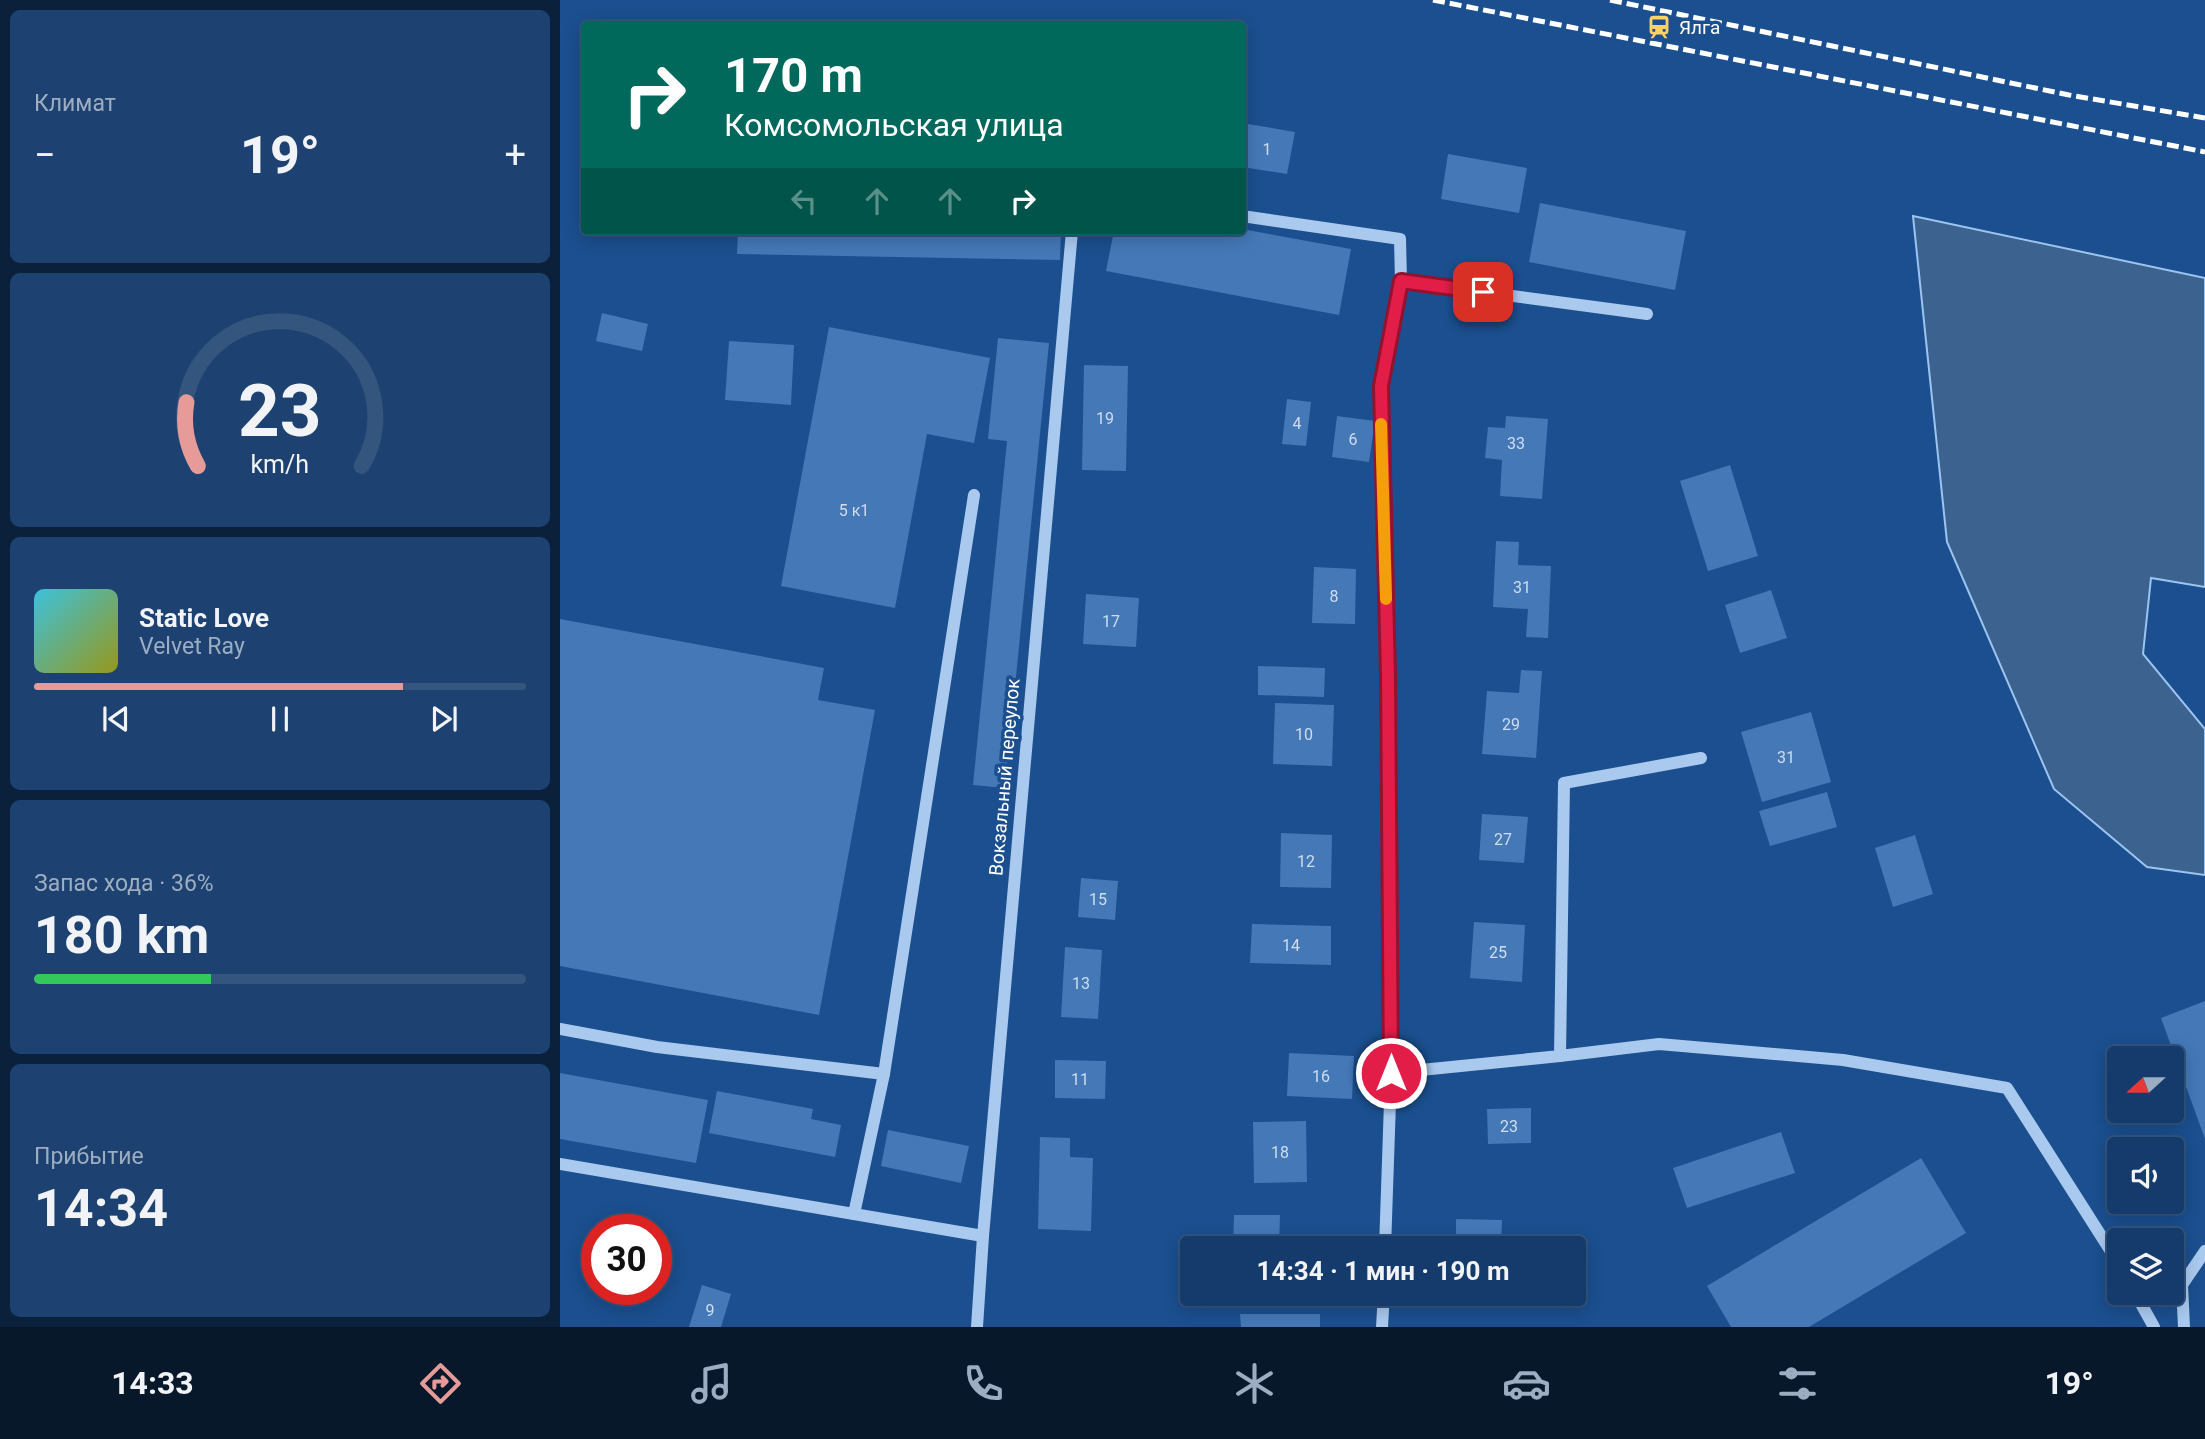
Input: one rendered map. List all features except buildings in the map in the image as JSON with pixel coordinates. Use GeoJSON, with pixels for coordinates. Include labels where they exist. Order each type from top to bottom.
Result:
{"type":"FeatureCollection","features":[{"type":"Feature","properties":{"kind":"street"},"geometry":{"type":"LineString","coordinates":[[1246,217],[1400,239],[1401,281],[1381,386],[1388,675],[1391,1073],[1385,1236]]}},
{"type":"Feature","properties":{"kind":"street","name":"Вокзальный переулок"},"geometry":{"type":"LineString","coordinates":[[977,1327],[1072,235]]}},
{"type":"Feature","properties":{"kind":"street"},"geometry":{"type":"LineString","coordinates":[[1401,281],[1647,314]]}},
{"type":"Feature","properties":{"kind":"street"},"geometry":{"type":"LineString","coordinates":[[854,1214],[884,1074],[974,495]]}},
{"type":"Feature","properties":{"kind":"street"},"geometry":{"type":"LineString","coordinates":[[1560,1056],[1564,783],[1701,758]]}},
{"type":"Feature","properties":{"kind":"street"},"geometry":{"type":"LineString","coordinates":[[560,1029],[657,1048],[884,1074]]}},
{"type":"Feature","properties":{"kind":"street"},"geometry":{"type":"LineString","coordinates":[[1391,1073],[1659,1044],[1843,1060],[2007,1088],[2107,1245]]}},
{"type":"Feature","properties":{"kind":"street"},"geometry":{"type":"LineString","coordinates":[[560,1164],[983,1236]]}},
{"type":"Feature","properties":{"kind":"street"},"geometry":{"type":"LineString","coordinates":[[2184,1327],[2182,1285],[2205,1251]]}},
{"type":"Feature","properties":{"kind":"street"},"geometry":{"type":"LineString","coordinates":[[2142,1305],[2154,1327]]}},
{"type":"Feature","properties":{"kind":"street"},"geometry":{"type":"LineString","coordinates":[[1382,1327],[1383,1306]]}},
{"type":"Feature","properties":{"kind":"water"},"geometry":{"type":"Polygon","coordinates":[[[1913,216],[2205,278],[2205,587],[2151,578],[2143,654],[2205,729],[2205,875],[2147,867],[2054,789],[1947,542],[1913,216]]]}},
{"type":"Feature","properties":{"kind":"railway"},"geometry":{"type":"LineString","coordinates":[[1433,0],[2205,152]]}},
{"type":"Feature","properties":{"kind":"railway"},"geometry":{"type":"LineString","coordinates":[[1610,0],[2069,95],[2205,118]]}},
{"type":"Feature","properties":{"kind":"slow traffic"},"geometry":{"type":"LineString","coordinates":[[1381,424],[1386,599]]}},
{"type":"Feature","properties":{"kind":"place","name":"Ялга"},"geometry":{"type":"Point","coordinates":[1659,27]}},
{"type":"Feature","properties":{"kind":"route"},"geometry":{"type":"LineString","coordinates":[[1391,1073],[1388,675],[1381,386],[1401,281],[1483,292]]}}]}
